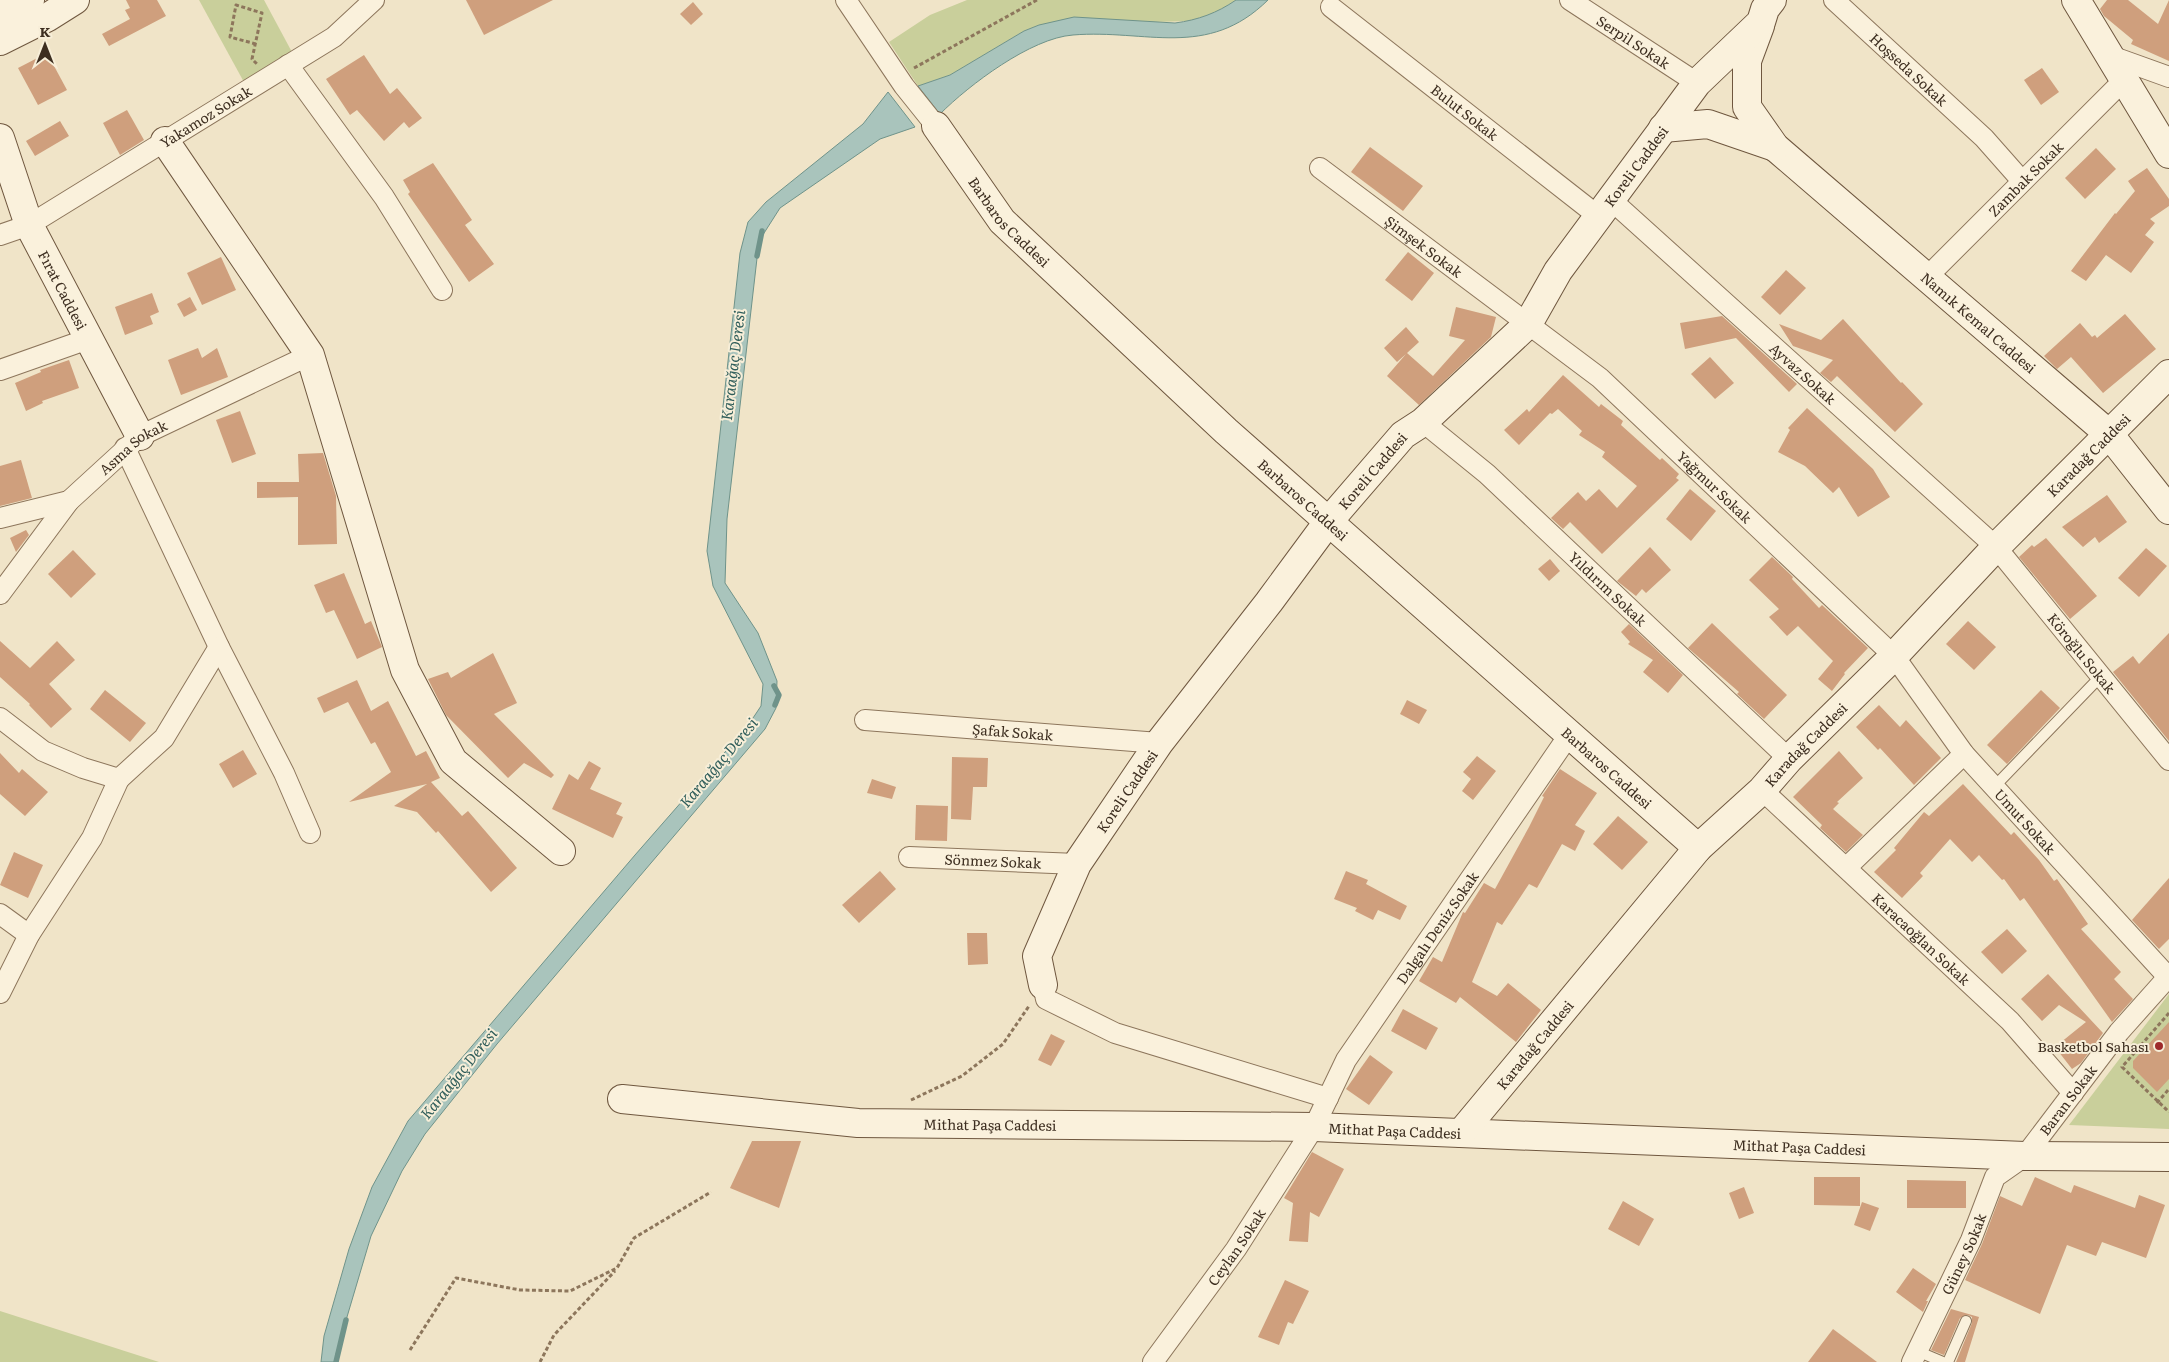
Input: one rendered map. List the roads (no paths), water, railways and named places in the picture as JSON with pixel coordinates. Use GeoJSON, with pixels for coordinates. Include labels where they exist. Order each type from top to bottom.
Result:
{"type":"FeatureCollection","features":[{"type":"Feature","properties":{"kind":"street"},"geometry":{"type":"LineString","coordinates":[[0,16],[30,0]]}},
{"type":"Feature","properties":{"kind":"street"},"geometry":{"type":"LineString","coordinates":[[0,41],[48,17],[76,0]]}},
{"type":"Feature","properties":{"kind":"street","name":"Yakamoz Sokak"},"geometry":{"type":"LineString","coordinates":[[0,235],[29,225],[334,37],[374,0]]}},
{"type":"Feature","properties":{"kind":"street"},"geometry":{"type":"LineString","coordinates":[[846,0],[901,82],[936,126]]}},
{"type":"Feature","properties":{"kind":"street","name":"Serpil Sokak"},"geometry":{"type":"LineString","coordinates":[[1570,0],[1698,83]]}},
{"type":"Feature","properties":{"kind":"street","name":"Hoşseda Sokak"},"geometry":{"type":"LineString","coordinates":[[1834,0],[1984,138],[2022,181]]}},
{"type":"Feature","properties":{"kind":"street"},"geometry":{"type":"LineString","coordinates":[[2076,0],[2169,154]]}},
{"type":"Feature","properties":{"kind":"street","name":"Bulut Sokak"},"geometry":{"type":"LineString","coordinates":[[1331,7],[1604,207]]}},
{"type":"Feature","properties":{"kind":"street"},"geometry":{"type":"LineString","coordinates":[[1764,8],[1748,61],[1748,106],[1775,147]]}},
{"type":"Feature","properties":{"kind":"street","name":"Koreli Caddesi"},"geometry":{"type":"LineString","coordinates":[[1043,984],[1037,956],[1077,864],[1159,743],[1270,602],[1328,522],[1403,435],[1423,422],[1528,324],[1558,272],[1604,207],[1698,83],[1764,8]]}},
{"type":"Feature","properties":{"kind":"street"},"geometry":{"type":"LineString","coordinates":[[2108,55],[2169,77]]}},
{"type":"Feature","properties":{"kind":"street"},"geometry":{"type":"LineString","coordinates":[[280,70],[384,197],[442,290]]}},
{"type":"Feature","properties":{"kind":"street","name":"Zambak Sokak"},"geometry":{"type":"LineString","coordinates":[[1927,277],[2124,80]]}},
{"type":"Feature","properties":{"kind":"street"},"geometry":{"type":"LineString","coordinates":[[1664,128],[1708,124],[1775,147]]}},
{"type":"Feature","properties":{"kind":"street","name":"Barbaros Caddesi"},"geometry":{"type":"LineString","coordinates":[[936,126],[1002,221],[1226,431],[1698,848]]}},
{"type":"Feature","properties":{"kind":"street","name":"Fırat Caddesi"},"geometry":{"type":"LineString","coordinates":[[0,138],[29,225],[88,339],[132,442]]}},
{"type":"Feature","properties":{"kind":"street"},"geometry":{"type":"LineString","coordinates":[[165,141],[310,354],[405,670],[453,760],[561,851]]}},
{"type":"Feature","properties":{"kind":"street","name":"Namık Kemal Caddesi"},"geometry":{"type":"LineString","coordinates":[[1775,147],[2109,434],[2169,510]]}},
{"type":"Feature","properties":{"kind":"street","name":"Şimşek Sokak"},"geometry":{"type":"LineString","coordinates":[[1320,168],[1528,324]]}},
{"type":"Feature","properties":{"kind":"street","name":"Ayvaz Sokak"},"geometry":{"type":"LineString","coordinates":[[1604,207],[1996,547]]}},
{"type":"Feature","properties":{"kind":"street","name":"Yağmur Sokak"},"geometry":{"type":"LineString","coordinates":[[1528,324],[1600,378],[1894,656]]}},
{"type":"Feature","properties":{"kind":"street"},"geometry":{"type":"LineString","coordinates":[[0,370],[88,339]]}},
{"type":"Feature","properties":{"kind":"street","name":"Asma Sokak"},"geometry":{"type":"LineString","coordinates":[[0,594],[69,501],[132,442],[310,354]]}},
{"type":"Feature","properties":{"kind":"street","name":"Karadağ Caddesi"},"geometry":{"type":"LineString","coordinates":[[1461,1133],[1698,848],[1762,790],[1789,759],[1894,656],[1996,547],[2169,374]]}},
{"type":"Feature","properties":{"kind":"street","name":"Yıldırım Sokak"},"geometry":{"type":"LineString","coordinates":[[1423,422],[1487,474],[1789,759]]}},
{"type":"Feature","properties":{"kind":"street"},"geometry":{"type":"LineString","coordinates":[[132,442],[219,647],[284,773],[310,833]]}},
{"type":"Feature","properties":{"kind":"street"},"geometry":{"type":"LineString","coordinates":[[0,518],[69,501]]}},
{"type":"Feature","properties":{"kind":"street","name":"Köroğlu Sokak"},"geometry":{"type":"LineString","coordinates":[[1996,547],[2169,760]]}},
{"type":"Feature","properties":{"kind":"street"},"geometry":{"type":"LineString","coordinates":[[0,994],[29,935],[92,838],[119,779],[164,738],[219,647]]}},
{"type":"Feature","properties":{"kind":"street","name":"Umut Sokak"},"geometry":{"type":"LineString","coordinates":[[1894,656],[1964,754],[2168,977]]}},
{"type":"Feature","properties":{"kind":"street"},"geometry":{"type":"LineString","coordinates":[[0,718],[43,751],[83,768],[119,779]]}},
{"type":"Feature","properties":{"kind":"street","name":"Şafak Sokak"},"geometry":{"type":"LineString","coordinates":[[865,720],[1159,743]]}},
{"type":"Feature","properties":{"kind":"street","name":"Dalgalı Deniz Sokak"},"geometry":{"type":"LineString","coordinates":[[1314,1127],[1346,1060],[1569,735]]}},
{"type":"Feature","properties":{"kind":"street"},"geometry":{"type":"LineString","coordinates":[[1846,867],[1964,754]]}},
{"type":"Feature","properties":{"kind":"street","name":"Karacaoğlan Sokak"},"geometry":{"type":"LineString","coordinates":[[1762,790],[2010,1021],[2073,1092]]}},
{"type":"Feature","properties":{"kind":"street","name":"Sönmez Sokak"},"geometry":{"type":"LineString","coordinates":[[909,857],[1077,864]]}},
{"type":"Feature","properties":{"kind":"street"},"geometry":{"type":"LineString","coordinates":[[0,914],[29,935]]}},
{"type":"Feature","properties":{"kind":"street","name":"Baran Sokak"},"geometry":{"type":"LineString","coordinates":[[2025,1156],[2119,1032],[2168,977]]}},
{"type":"Feature","properties":{"kind":"street"},"geometry":{"type":"LineString","coordinates":[[1043,984],[1046,1000],[1115,1033],[1328,1098]]}},
{"type":"Feature","properties":{"kind":"street","name":"Mithat Paşa Caddesi"},"geometry":{"type":"LineString","coordinates":[[622,1099],[858,1123],[1314,1127],[2025,1156],[2169,1157]]}},
{"type":"Feature","properties":{"kind":"street","name":"Ceylan Sokak"},"geometry":{"type":"LineString","coordinates":[[1153,1362],[1236,1249],[1314,1127]]}},
{"type":"Feature","properties":{"kind":"street","name":"Güney Sokak"},"geometry":{"type":"LineString","coordinates":[[1915,1356],[1971,1240],[1995,1177],[2025,1156]]}},
{"type":"Feature","properties":{"kind":"lane"},"geometry":{"type":"LineString","coordinates":[[1994,787],[2101,676]]}},
{"type":"Feature","properties":{"kind":"lane"},"geometry":{"type":"LineString","coordinates":[[1948,1362],[1966,1321]]}},
{"type":"Feature","properties":{"kind":"lane"},"geometry":{"type":"LineString","coordinates":[[1915,1356],[1943,1362]]}},
{"type":"Feature","properties":{"kind":"water"},"geometry":{"type":"Polygon","coordinates":[[[1236,0],[1268,0],[1245,18],[1222,30],[1199,36],[1175,38],[1100,34],[1056,38],[1020,54],[1002,65],[967,90],[940,114],[918,86],[950,75],[1024,31],[1039,25],[1074,17],[1175,23],[1207,15],[1222,9],[1236,0]]]}},
{"type":"Feature","properties":{"kind":"water"},"geometry":{"type":"Polygon","coordinates":[[[888,92],[915,127],[880,139],[780,208],[759,241],[727,519],[725,583],[758,633],[777,681],[776,708],[765,729],[497,1044],[425,1134],[402,1171],[371,1236],[336,1354],[337,1362],[321,1362],[324,1336],[349,1249],[372,1187],[408,1121],[747,727],[761,706],[763,684],[713,586],[707,551],[740,253],[748,222],[766,202],[863,124],[888,92]]]}},
{"type":"Feature","properties":{"kind":"waterway","name":"Karaağaç Deresi"},"geometry":{"type":"LineString","coordinates":[[757,256],[762,231]]}},
{"type":"Feature","properties":{"kind":"waterway","name":"Karaağaç Deresi"},"geometry":{"type":"LineString","coordinates":[[774,686],[779,695],[775,705]]}},
{"type":"Feature","properties":{"kind":"waterway","name":"Karaağaç Deresi"},"geometry":{"type":"LineString","coordinates":[[336,1362],[346,1320]]}},
{"type":"Feature","properties":{"kind":"place","name":"Basketbol Sahası"},"geometry":{"type":"Point","coordinates":[2159,1046]}}]}
